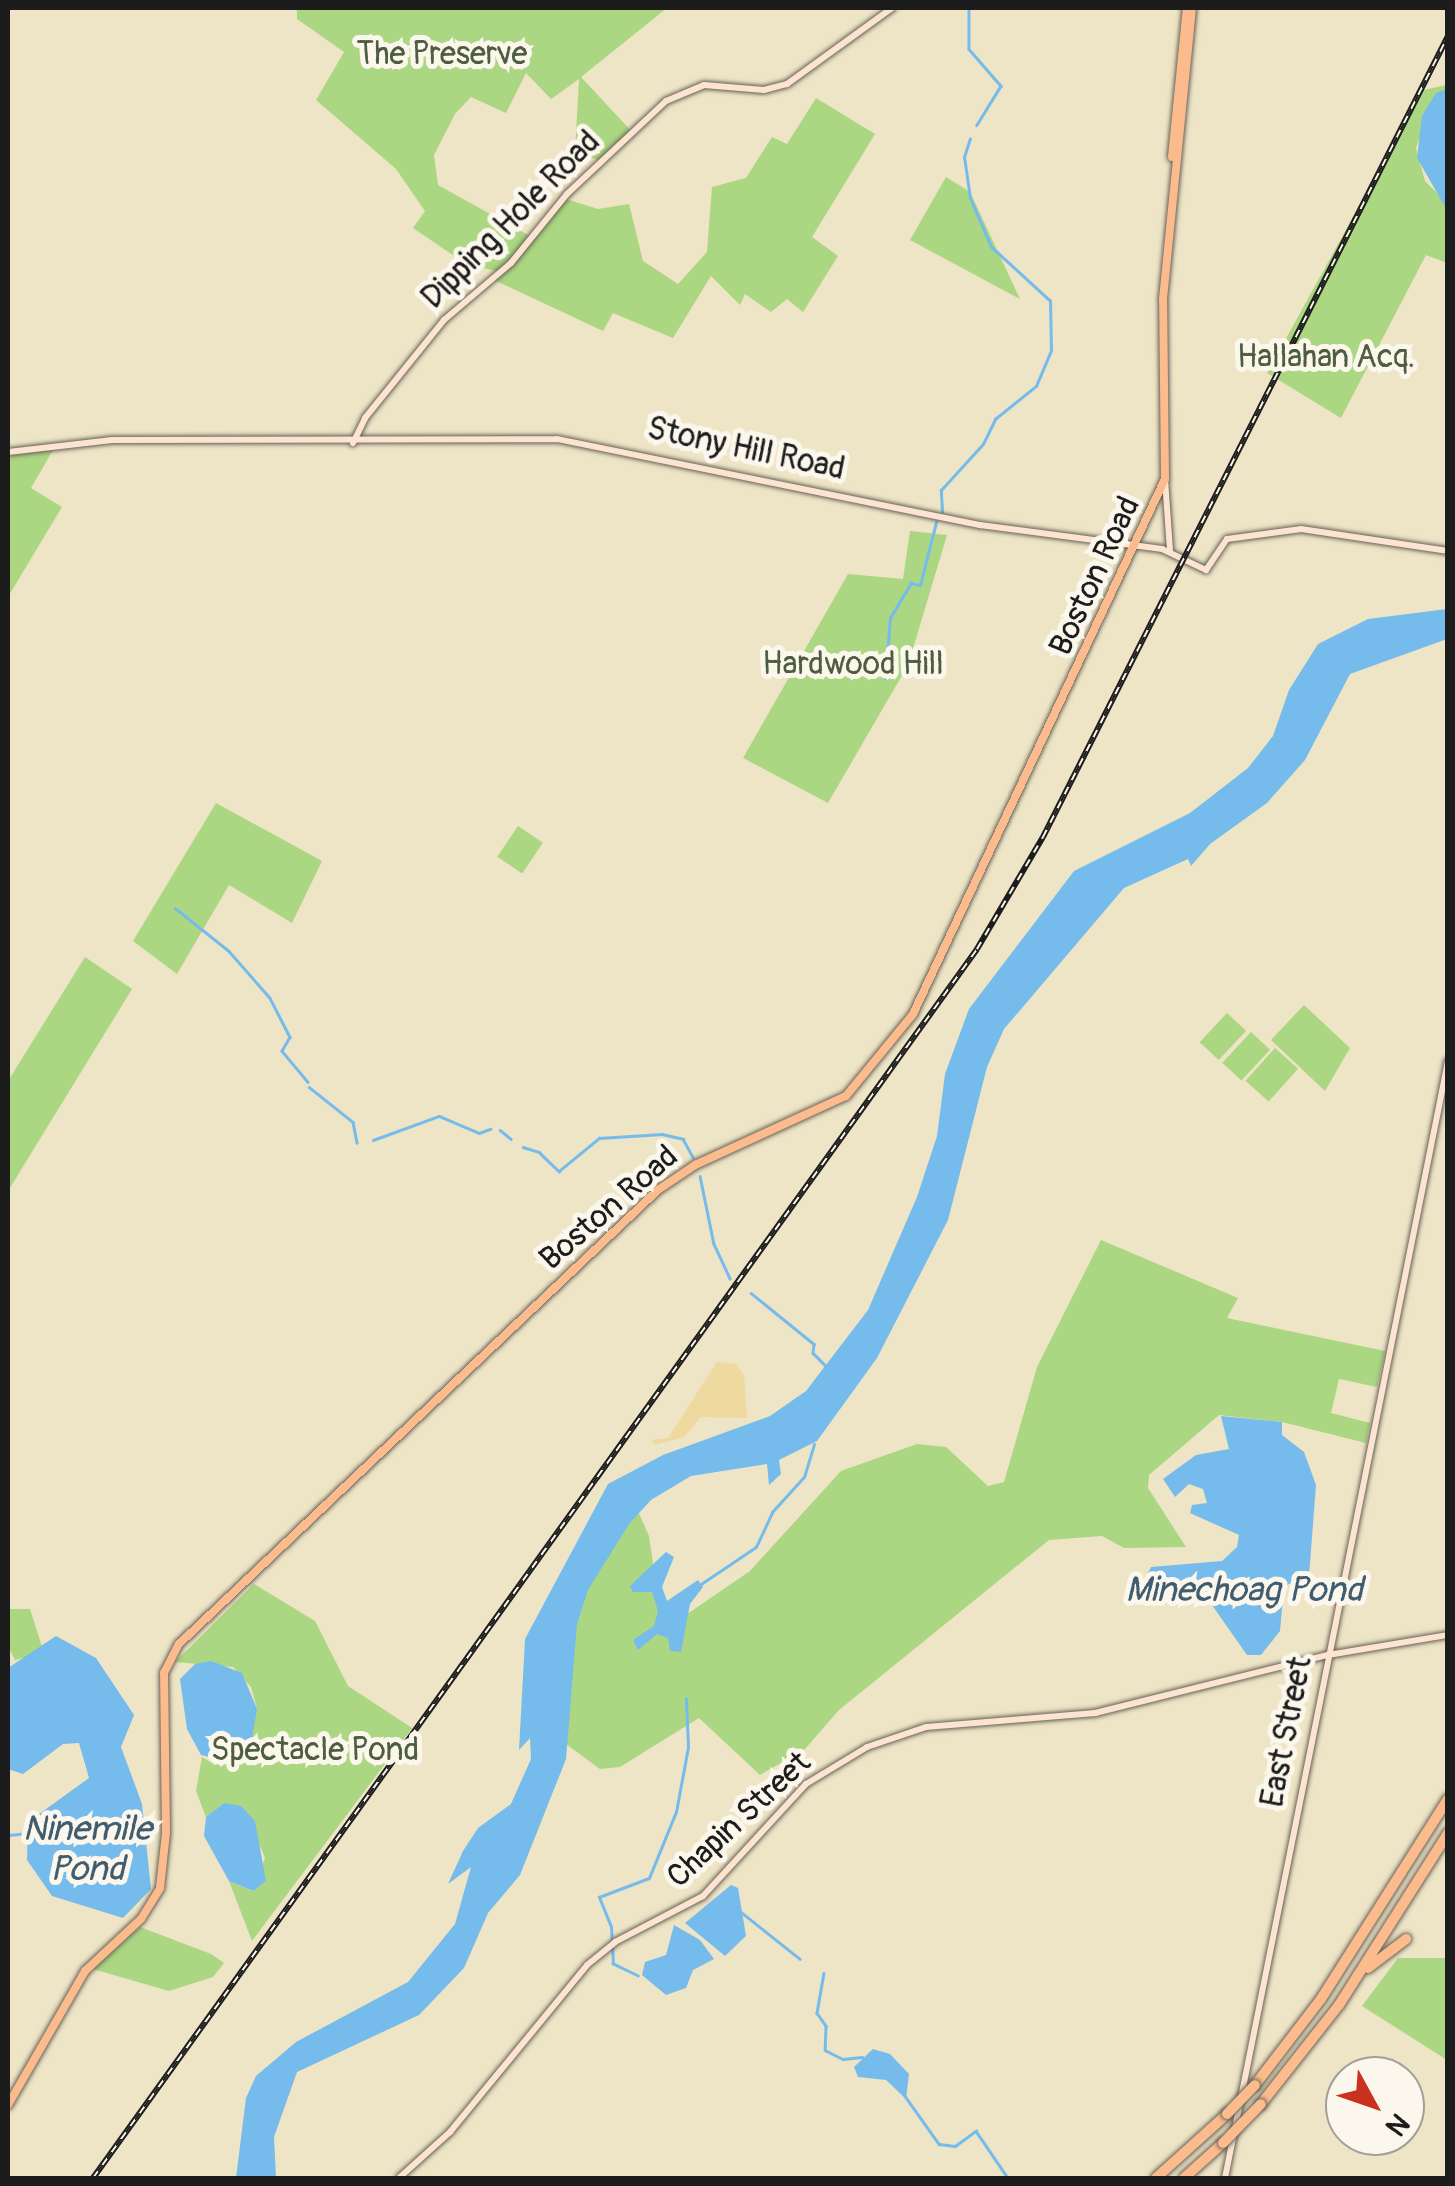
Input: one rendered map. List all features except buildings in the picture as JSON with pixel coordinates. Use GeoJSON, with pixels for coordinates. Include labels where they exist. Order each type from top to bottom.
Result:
{"type":"FeatureCollection","features":[{"type":"Feature","properties":{"kind":"highway"},"geometry":{"type":"LineString","coordinates":[[1429,1812],[1448,1796]]}},
{"type":"Feature","properties":{"kind":"highway"},"geometry":{"type":"LineString","coordinates":[[1156,2178],[1227,2114],[1301,2026],[1448,1796]]}},
{"type":"Feature","properties":{"kind":"highway"},"geometry":{"type":"LineString","coordinates":[[1348,1992],[1448,1833]]}},
{"type":"Feature","properties":{"kind":"highway"},"geometry":{"type":"LineString","coordinates":[[1184,2178],[1262,2104],[1374,1962],[1406,1939]]}},
{"type":"Feature","properties":{"kind":"highway"},"geometry":{"type":"LineString","coordinates":[[1301,2026],[1341,1956]]}},
{"type":"Feature","properties":{"kind":"main road","name":"Dipping Hole Road"},"geometry":{"type":"LineString","coordinates":[[354,443],[365,418],[444,320],[511,264],[567,194],[666,100],[696,86],[764,90],[798,78],[892,8]]}},
{"type":"Feature","properties":{"kind":"main road","name":"Boston Road"},"geometry":{"type":"LineString","coordinates":[[8,2104],[81,1976],[141,1920],[160,1888],[168,1750],[163,1686],[174,1649],[658,1190],[695,1165],[836,1102],[868,1075],[927,990],[1165,479],[1168,249],[1190,8]]}},
{"type":"Feature","properties":{"kind":"main road","name":"Stony Hill Road"},"geometry":{"type":"LineString","coordinates":[[8,452],[112,440],[580,441],[941,518],[1170,552],[1206,570],[1227,540],[1301,529],[1448,550]]}},
{"type":"Feature","properties":{"kind":"main road"},"geometry":{"type":"LineString","coordinates":[[1165,479],[1170,552]]}},
{"type":"Feature","properties":{"kind":"main road","name":"East Street"},"geometry":{"type":"LineString","coordinates":[[1225,2178],[1448,1061]]}},
{"type":"Feature","properties":{"kind":"main road","name":"Chapin Street"},"geometry":{"type":"LineString","coordinates":[[398,2178],[450,2132],[613,1943],[703,1896],[806,1784],[896,1734],[1095,1714],[1328,1655],[1448,1635]]}},
{"type":"Feature","properties":{"kind":"green space","name":"The Preserve"},"geometry":{"type":"Polygon","coordinates":[[[297,8],[667,8],[581,77],[634,134],[602,161],[575,153],[579,79],[551,99],[526,73],[506,113],[471,97],[455,114],[434,155],[438,185],[530,236],[563,198],[598,209],[629,204],[643,261],[678,284],[707,252],[712,187],[746,178],[772,137],[787,144],[816,98],[875,134],[812,237],[838,256],[803,312],[787,299],[771,312],[745,294],[740,305],[711,276],[673,338],[613,313],[603,331],[494,280],[500,272],[466,264],[413,228],[425,211],[396,169],[316,100],[344,52],[297,19],[297,8]]]}},
{"type":"Feature","properties":{"kind":"green space","name":"Hallahan Acq."},"geometry":{"type":"Polygon","coordinates":[[[1447,85],[1447,107],[1424,126],[1416,148],[1425,181],[1447,203],[1447,263],[1426,255],[1341,418],[1267,373],[1423,90],[1447,85]]]}},
{"type":"Feature","properties":{"kind":"green space"},"geometry":{"type":"Polygon","coordinates":[[[946,177],[970,192],[1020,299],[910,240],[946,177]]]}},
{"type":"Feature","properties":{"kind":"green space"},"geometry":{"type":"Polygon","coordinates":[[[53,450],[31,488],[62,507],[8,597],[8,456],[53,450]]]}},
{"type":"Feature","properties":{"kind":"green space","name":"Hardwood Hill"},"geometry":{"type":"Polygon","coordinates":[[[910,531],[947,535],[908,665],[828,803],[743,758],[848,574],[903,579],[910,531]]]}},
{"type":"Feature","properties":{"kind":"green space"},"geometry":{"type":"Polygon","coordinates":[[[216,803],[322,861],[292,923],[229,885],[177,974],[133,941],[216,803]]]}},
{"type":"Feature","properties":{"kind":"green space"},"geometry":{"type":"Polygon","coordinates":[[[518,826],[543,843],[522,873],[497,857],[518,826]]]}},
{"type":"Feature","properties":{"kind":"green space"},"geometry":{"type":"Polygon","coordinates":[[[85,957],[132,989],[8,1191],[8,1081],[85,957]]]}},
{"type":"Feature","properties":{"kind":"green space"},"geometry":{"type":"Polygon","coordinates":[[[1304,1005],[1350,1048],[1325,1091],[1271,1040],[1304,1005]]]}},
{"type":"Feature","properties":{"kind":"green space"},"geometry":{"type":"Polygon","coordinates":[[[1227,1013],[1246,1031],[1219,1060],[1200,1042],[1227,1013]]]}},
{"type":"Feature","properties":{"kind":"green space"},"geometry":{"type":"Polygon","coordinates":[[[1251,1032],[1270,1050],[1241,1080],[1222,1063],[1251,1032]]]}},
{"type":"Feature","properties":{"kind":"green space"},"geometry":{"type":"Polygon","coordinates":[[[1275,1048],[1298,1069],[1269,1101],[1246,1081],[1275,1048]]]}},
{"type":"Feature","properties":{"kind":"green space"},"geometry":{"type":"Polygon","coordinates":[[[1101,1240],[1238,1298],[1227,1318],[1385,1351],[1377,1387],[1339,1379],[1331,1413],[1370,1423],[1366,1443],[1282,1422],[1219,1415],[1149,1475],[1148,1488],[1186,1547],[1124,1548],[1102,1536],[1049,1540],[839,1710],[805,1749],[760,1775],[699,1718],[620,1767],[600,1769],[566,1744],[578,1603],[637,1509],[649,1536],[657,1591],[677,1621],[750,1571],[841,1471],[917,1444],[946,1447],[988,1486],[1004,1482],[1037,1367],[1101,1240]]]}},
{"type":"Feature","properties":{"kind":"green space","name":"Spectacle Pond"},"geometry":{"type":"Polygon","coordinates":[[[254,1584],[315,1621],[348,1686],[412,1728],[252,1941],[229,1881],[252,1891],[265,1858],[224,1803],[206,1817],[196,1791],[202,1757],[215,1765],[232,1757],[257,1709],[251,1687],[233,1667],[175,1662],[254,1584]]]}},
{"type":"Feature","properties":{"kind":"green space"},"geometry":{"type":"Polygon","coordinates":[[[8,1609],[30,1609],[44,1653],[15,1660],[8,1646],[8,1609]]]}},
{"type":"Feature","properties":{"kind":"green space"},"geometry":{"type":"Polygon","coordinates":[[[140,1927],[211,1954],[224,1963],[213,1977],[169,1991],[93,1969],[140,1927]]]}},
{"type":"Feature","properties":{"kind":"green space"},"geometry":{"type":"Polygon","coordinates":[[[1398,1958],[1447,1958],[1447,2060],[1362,2006],[1398,1958]]]}},
{"type":"Feature","properties":{"kind":"sand"},"geometry":{"type":"Polygon","coordinates":[[[717,1362],[736,1364],[744,1375],[747,1418],[701,1417],[684,1437],[654,1445],[652,1440],[668,1438],[717,1362]]]}},
{"type":"Feature","properties":{"kind":"water"},"geometry":{"type":"Polygon","coordinates":[[[1448,89],[1447,210],[1417,158],[1422,116],[1436,93],[1448,89]]]}},
{"type":"Feature","properties":{"kind":"water"},"geometry":{"type":"Polygon","coordinates":[[[1447,609],[1447,639],[1350,674],[1305,760],[1267,803],[1210,844],[1191,866],[1188,859],[1124,888],[1004,1029],[987,1067],[948,1220],[877,1358],[817,1441],[779,1460],[781,1474],[769,1485],[767,1464],[691,1476],[651,1500],[629,1524],[588,1590],[577,1624],[566,1759],[520,1875],[488,1913],[464,1968],[419,2015],[297,2072],[274,2137],[276,2178],[236,2178],[246,2098],[256,2076],[296,2042],[408,1982],[455,1924],[471,1867],[448,1884],[463,1851],[478,1828],[511,1804],[531,1759],[530,1738],[519,1750],[525,1639],[608,1484],[663,1455],[770,1416],[806,1391],[868,1310],[917,1197],[937,1136],[945,1074],[969,1009],[1074,871],[1190,813],[1248,768],[1273,736],[1289,690],[1318,644],[1368,619],[1447,609]]]}},
{"type":"Feature","properties":{"kind":"water","name":"Minechoag Pond"},"geometry":{"type":"Polygon","coordinates":[[[1221,1416],[1282,1422],[1282,1435],[1304,1452],[1316,1485],[1309,1576],[1284,1586],[1280,1631],[1261,1655],[1247,1655],[1205,1595],[1187,1586],[1169,1589],[1147,1575],[1151,1567],[1222,1561],[1237,1547],[1239,1535],[1190,1513],[1192,1505],[1207,1503],[1203,1489],[1189,1484],[1175,1497],[1163,1479],[1196,1455],[1229,1449],[1221,1416]]]}},
{"type":"Feature","properties":{"kind":"water"},"geometry":{"type":"Polygon","coordinates":[[[666,1552],[674,1557],[662,1587],[667,1601],[698,1580],[703,1587],[690,1604],[681,1652],[670,1651],[668,1638],[657,1634],[638,1650],[633,1640],[654,1626],[658,1611],[652,1592],[633,1592],[630,1586],[666,1552]]]}},
{"type":"Feature","properties":{"kind":"water","name":"Ninemile Pond"},"geometry":{"type":"Polygon","coordinates":[[[56,1636],[96,1658],[134,1715],[121,1747],[142,1804],[151,1889],[123,1918],[52,1896],[27,1860],[28,1822],[89,1778],[79,1743],[63,1744],[23,1774],[8,1769],[8,1668],[56,1636]]]}},
{"type":"Feature","properties":{"kind":"water","name":"Spectacle Pond"},"geometry":{"type":"Polygon","coordinates":[[[211,1661],[242,1673],[257,1709],[252,1738],[227,1761],[201,1755],[187,1729],[180,1679],[195,1664],[211,1661]]]}},
{"type":"Feature","properties":{"kind":"water"},"geometry":{"type":"Polygon","coordinates":[[[224,1803],[241,1806],[255,1821],[266,1881],[253,1891],[229,1881],[204,1836],[206,1817],[224,1803]]]}},
{"type":"Feature","properties":{"kind":"water"},"geometry":{"type":"Polygon","coordinates":[[[731,1885],[738,1888],[746,1936],[725,1956],[685,1923],[731,1885]]]}},
{"type":"Feature","properties":{"kind":"water"},"geometry":{"type":"Polygon","coordinates":[[[674,1925],[700,1940],[714,1959],[693,1970],[686,1988],[666,1995],[642,1975],[645,1962],[666,1955],[674,1925]]]}},
{"type":"Feature","properties":{"kind":"water"},"geometry":{"type":"Polygon","coordinates":[[[873,2049],[890,2054],[909,2074],[906,2099],[886,2080],[858,2077],[854,2067],[873,2049]]]}},
{"type":"Feature","properties":{"kind":"waterway"},"geometry":{"type":"LineString","coordinates":[[969,8],[969,49],[1001,86],[977,125]]}},
{"type":"Feature","properties":{"kind":"waterway"},"geometry":{"type":"LineString","coordinates":[[942,512],[941,490],[983,444],[995,419],[1036,386],[1051,351],[1050,301],[991,247],[970,198],[964,157],[970,139]]}},
{"type":"Feature","properties":{"kind":"waterway"},"geometry":{"type":"LineString","coordinates":[[885,679],[890,618],[911,583],[920,585],[936,522]]}},
{"type":"Feature","properties":{"kind":"waterway"},"geometry":{"type":"LineString","coordinates":[[175,908],[229,951],[270,998],[290,1037],[282,1051],[308,1082]]}},
{"type":"Feature","properties":{"kind":"waterway"},"geometry":{"type":"LineString","coordinates":[[309,1087],[353,1122],[357,1143]]}},
{"type":"Feature","properties":{"kind":"waterway"},"geometry":{"type":"LineString","coordinates":[[373,1140],[439,1116],[479,1133],[490,1129]]}},
{"type":"Feature","properties":{"kind":"waterway"},"geometry":{"type":"LineString","coordinates":[[500,1130],[511,1139]]}},
{"type":"Feature","properties":{"kind":"waterway"},"geometry":{"type":"LineString","coordinates":[[523,1147],[539,1152],[559,1171],[599,1138],[662,1134],[683,1139],[693,1157]]}},
{"type":"Feature","properties":{"kind":"waterway"},"geometry":{"type":"LineString","coordinates":[[700,1176],[714,1244],[730,1278]]}},
{"type":"Feature","properties":{"kind":"waterway"},"geometry":{"type":"LineString","coordinates":[[751,1293],[814,1344],[813,1353],[828,1368]]}},
{"type":"Feature","properties":{"kind":"waterway"},"geometry":{"type":"LineString","coordinates":[[701,1584],[756,1547],[772,1512],[804,1477],[814,1445]]}},
{"type":"Feature","properties":{"kind":"waterway"},"geometry":{"type":"LineString","coordinates":[[638,1976],[613,1964],[611,1927],[599,1897],[649,1878],[676,1812],[688,1747],[686,1699]]}},
{"type":"Feature","properties":{"kind":"waterway"},"geometry":{"type":"LineString","coordinates":[[9,1835],[28,1833]]}},
{"type":"Feature","properties":{"kind":"waterway"},"geometry":{"type":"LineString","coordinates":[[741,1912],[800,1959]]}},
{"type":"Feature","properties":{"kind":"waterway"},"geometry":{"type":"LineString","coordinates":[[824,1973],[817,2013],[826,2026],[825,2050],[843,2059],[862,2057]]}},
{"type":"Feature","properties":{"kind":"waterway"},"geometry":{"type":"LineString","coordinates":[[905,2096],[939,2144],[955,2146],[976,2131],[1008,2178]]}},
{"type":"Feature","properties":{"kind":"railway"},"geometry":{"type":"LineString","coordinates":[[93,2178],[977,949],[1043,837],[1448,36]]}}]}
